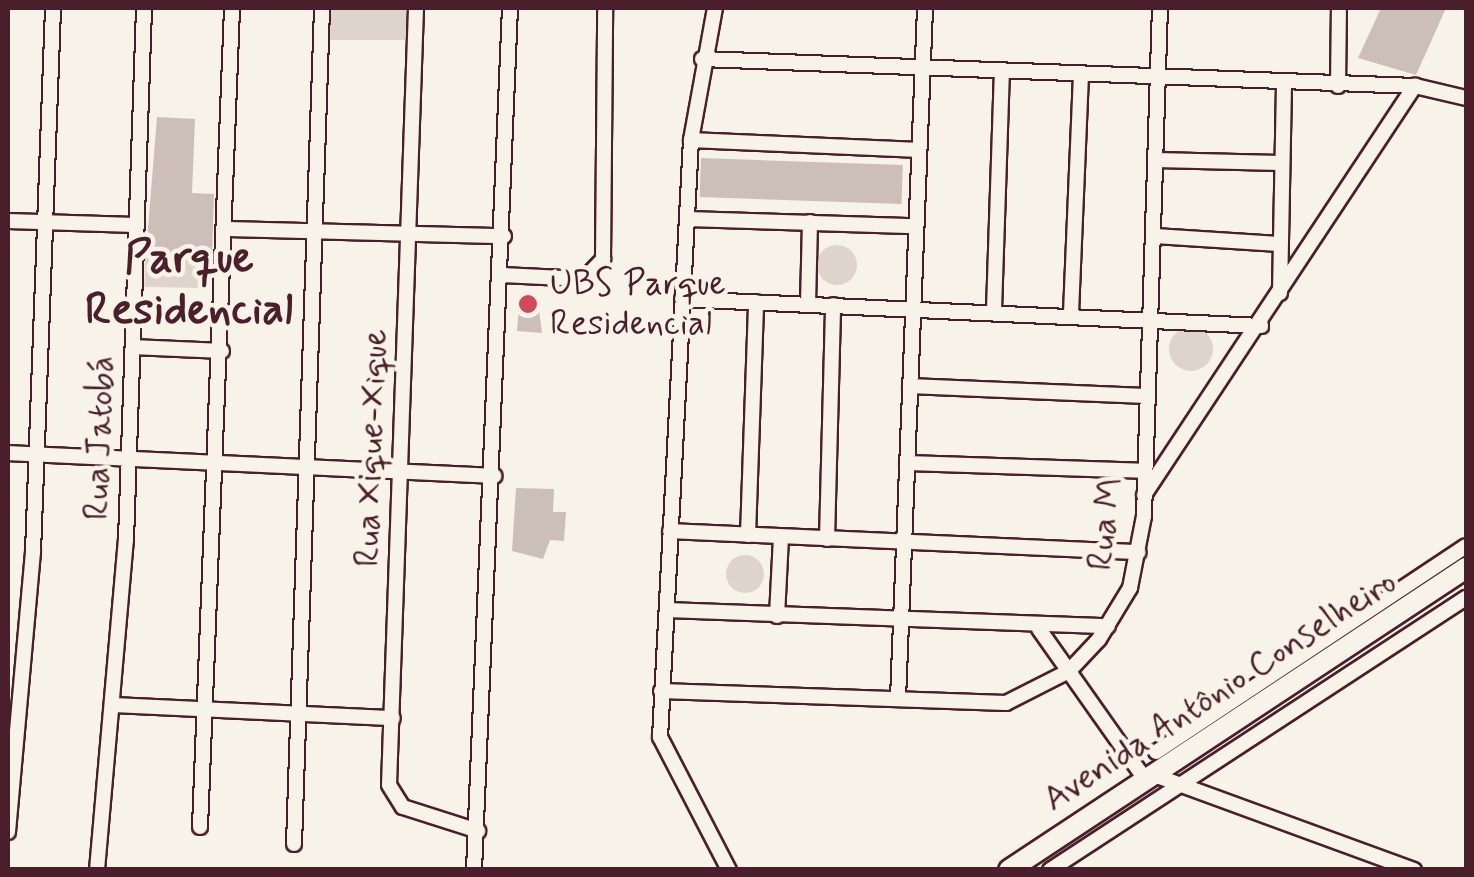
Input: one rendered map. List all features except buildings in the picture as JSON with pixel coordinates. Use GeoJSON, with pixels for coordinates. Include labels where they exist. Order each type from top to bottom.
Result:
{"type":"FeatureCollection","features":[{"type":"Feature","properties":{"kind":"street"},"geometry":{"type":"LineString","coordinates":[[8,832],[36,452],[53,8]]}},
{"type":"Feature","properties":{"kind":"street","name":"Rua Jatobá"},"geometry":{"type":"LineString","coordinates":[[97,870],[115,705],[130,455],[144,8]]}},
{"type":"Feature","properties":{"kind":"street"},"geometry":{"type":"LineString","coordinates":[[200,827],[221,462],[232,8]]}},
{"type":"Feature","properties":{"kind":"street"},"geometry":{"type":"LineString","coordinates":[[294,844],[303,713],[322,8]]}},
{"type":"Feature","properties":{"kind":"street","name":"Rua Xique-Xique"},"geometry":{"type":"LineString","coordinates":[[416,8],[393,718],[395,799],[478,831]]}},
{"type":"Feature","properties":{"kind":"street"},"geometry":{"type":"LineString","coordinates":[[474,870],[494,476],[510,8]]}},
{"type":"Feature","properties":{"kind":"street"},"geometry":{"type":"LineString","coordinates":[[502,275],[584,279],[603,259],[605,8]]}},
{"type":"Feature","properties":{"kind":"street"},"geometry":{"type":"LineString","coordinates":[[715,8],[702,60],[691,140],[660,737],[729,870]]}},
{"type":"Feature","properties":{"kind":"street"},"geometry":{"type":"LineString","coordinates":[[898,699],[925,8]]}},
{"type":"Feature","properties":{"kind":"street","name":"Rua M"},"geometry":{"type":"LineString","coordinates":[[661,691],[1006,703],[1069,671],[1108,626],[1138,552],[1144,495],[1160,8]]}},
{"type":"Feature","properties":{"kind":"street"},"geometry":{"type":"LineString","coordinates":[[1338,86],[1339,8]]}},
{"type":"Feature","properties":{"kind":"street"},"geometry":{"type":"LineString","coordinates":[[702,60],[1081,77],[1415,86],[1466,98]]}},
{"type":"Feature","properties":{"kind":"street"},"geometry":{"type":"LineString","coordinates":[[994,310],[1002,73]]}},
{"type":"Feature","properties":{"kind":"street"},"geometry":{"type":"LineString","coordinates":[[1071,312],[1081,77]]}},
{"type":"Feature","properties":{"kind":"street"},"geometry":{"type":"LineString","coordinates":[[1280,296],[1284,84]]}},
{"type":"Feature","properties":{"kind":"street"},"geometry":{"type":"LineString","coordinates":[[1144,495],[1261,326],[1415,86]]}},
{"type":"Feature","properties":{"kind":"street"},"geometry":{"type":"LineString","coordinates":[[691,140],[919,150]]}},
{"type":"Feature","properties":{"kind":"street"},"geometry":{"type":"LineString","coordinates":[[1156,160],[1280,163]]}},
{"type":"Feature","properties":{"kind":"street"},"geometry":{"type":"LineString","coordinates":[[687,220],[916,226]]}},
{"type":"Feature","properties":{"kind":"street"},"geometry":{"type":"LineString","coordinates":[[8,221],[136,225]]}},
{"type":"Feature","properties":{"kind":"street"},"geometry":{"type":"LineString","coordinates":[[808,304],[810,222]]}},
{"type":"Feature","properties":{"kind":"street"},"geometry":{"type":"LineString","coordinates":[[228,229],[504,236]]}},
{"type":"Feature","properties":{"kind":"street"},"geometry":{"type":"LineString","coordinates":[[1155,236],[1280,244]]}},
{"type":"Feature","properties":{"kind":"street"},"geometry":{"type":"LineString","coordinates":[[682,299],[1148,315],[1261,326]]}},
{"type":"Feature","properties":{"kind":"street"},"geometry":{"type":"LineString","coordinates":[[748,536],[756,302]]}},
{"type":"Feature","properties":{"kind":"street"},"geometry":{"type":"LineString","coordinates":[[828,539],[833,305]]}},
{"type":"Feature","properties":{"kind":"street"},"geometry":{"type":"LineString","coordinates":[[133,348],[222,351]]}},
{"type":"Feature","properties":{"kind":"street"},"geometry":{"type":"LineString","coordinates":[[910,386],[1145,396]]}},
{"type":"Feature","properties":{"kind":"street"},"geometry":{"type":"LineString","coordinates":[[8,453],[130,455],[307,470],[494,476]]}},
{"type":"Feature","properties":{"kind":"street"},"geometry":{"type":"LineString","coordinates":[[907,464],[1143,471]]}},
{"type":"Feature","properties":{"kind":"street"},"geometry":{"type":"LineString","coordinates":[[670,531],[1138,552]]}},
{"type":"Feature","properties":{"kind":"street"},"geometry":{"type":"LineString","coordinates":[[777,616],[781,537]]}},
{"type":"Feature","properties":{"kind":"street"},"geometry":{"type":"LineString","coordinates":[[1156,752],[1466,546]]}},
{"type":"Feature","properties":{"kind":"street","name":"Avenida Antônio Conselheiro"},"geometry":{"type":"LineString","coordinates":[[1009,870],[1466,568]]}},
{"type":"Feature","properties":{"kind":"street"},"geometry":{"type":"LineString","coordinates":[[1050,870],[1466,598]]}},
{"type":"Feature","properties":{"kind":"street"},"geometry":{"type":"LineString","coordinates":[[667,610],[1040,630],[1108,626]]}},
{"type":"Feature","properties":{"kind":"street"},"geometry":{"type":"LineString","coordinates":[[1040,630],[1149,777],[1182,785],[1414,870]]}},
{"type":"Feature","properties":{"kind":"street"},"geometry":{"type":"LineString","coordinates":[[115,705],[393,718]]}},
{"type":"Feature","properties":{"kind":"shaded area"},"geometry":{"type":"Polygon","coordinates":[[[327,8],[411,8],[411,40],[327,40],[327,8]]]}},
{"type":"Feature","properties":{"kind":"shaded area"},"geometry":{"type":"Polygon","coordinates":[[[837,245],[851,251],[857,265],[851,279],[837,285],[823,279],[817,265],[823,251],[837,245]]]}},
{"type":"Feature","properties":{"kind":"shaded area"},"geometry":{"type":"Polygon","coordinates":[[[145,255],[202,256],[201,288],[144,287],[145,255]]]}},
{"type":"Feature","properties":{"kind":"shaded area"},"geometry":{"type":"Polygon","coordinates":[[[1191,327],[1206,334],[1213,349],[1206,364],[1191,371],[1176,364],[1169,349],[1176,334],[1191,327]]]}},
{"type":"Feature","properties":{"kind":"shaded area"},"geometry":{"type":"Polygon","coordinates":[[[745,555],[759,560],[764,574],[759,588],[745,593],[731,588],[726,574],[731,560],[745,555]]]}},
{"type":"Feature","properties":{"kind":"place","name":"UBS Parque Residencial"},"geometry":{"type":"Point","coordinates":[528,304]}},
{"type":"Feature","properties":{"kind":"district","name":"Parque Residencial"},"geometry":{"type":"Point","coordinates":[189,285]}}]}
